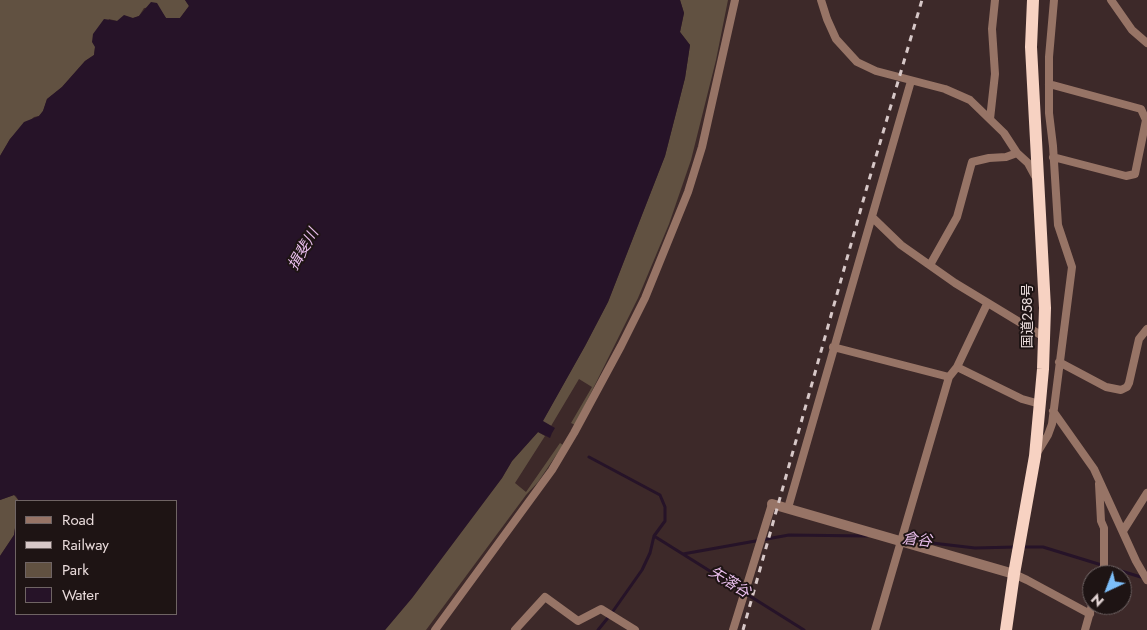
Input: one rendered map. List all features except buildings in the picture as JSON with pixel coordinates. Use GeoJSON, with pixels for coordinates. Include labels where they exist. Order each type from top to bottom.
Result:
{"type":"FeatureCollection","features":[{"type":"Feature","properties":{"kind":"highway","name":"国道258号"},"geometry":{"type":"LineString","coordinates":[[1006,630],[1035,456],[1046,308],[1031,47],[1033,0]]}},
{"type":"Feature","properties":{"kind":"street"},"geometry":{"type":"LineString","coordinates":[[435,630],[552,470],[621,346],[644,298],[688,192],[702,147],[735,0]]}},
{"type":"Feature","properties":{"kind":"street"},"geometry":{"type":"LineString","coordinates":[[821,0],[827,20],[836,39],[858,62],[876,71],[945,89],[970,100],[1004,133],[1016,153],[1028,163],[1038,180]]}},
{"type":"Feature","properties":{"kind":"street"},"geometry":{"type":"LineString","coordinates":[[990,119],[995,74],[992,29],[995,0]]}},
{"type":"Feature","properties":{"kind":"street"},"geometry":{"type":"LineString","coordinates":[[1035,456],[1048,435],[1052,424],[1072,267],[1058,225],[1049,113],[1049,57],[1054,0]]}},
{"type":"Feature","properties":{"kind":"street"},"geometry":{"type":"LineString","coordinates":[[1111,0],[1132,30],[1147,43]]}},
{"type":"Feature","properties":{"kind":"street"},"geometry":{"type":"LineString","coordinates":[[788,508],[911,81]]}},
{"type":"Feature","properties":{"kind":"street"},"geometry":{"type":"LineString","coordinates":[[1049,84],[1141,109],[1146,120],[1135,174],[1126,176],[1054,158]]}},
{"type":"Feature","properties":{"kind":"street"},"geometry":{"type":"LineString","coordinates":[[930,265],[957,217],[972,162],[1006,157],[1016,153]]}},
{"type":"Feature","properties":{"kind":"street"},"geometry":{"type":"LineString","coordinates":[[873,218],[901,244],[955,284],[1044,337]]}},
{"type":"Feature","properties":{"kind":"street"},"geometry":{"type":"LineString","coordinates":[[875,630],[949,377],[957,367],[988,304]]}},
{"type":"Feature","properties":{"kind":"street"},"geometry":{"type":"LineString","coordinates":[[1059,362],[1106,387],[1121,390],[1130,383],[1139,339],[1147,330]]}},
{"type":"Feature","properties":{"kind":"street"},"geometry":{"type":"LineString","coordinates":[[833,347],[949,377]]}},
{"type":"Feature","properties":{"kind":"street"},"geometry":{"type":"LineString","coordinates":[[957,367],[1022,399],[1040,404]]}},
{"type":"Feature","properties":{"kind":"street"},"geometry":{"type":"LineString","coordinates":[[1054,411],[1094,469],[1124,531],[1136,561],[1147,580]]}},
{"type":"Feature","properties":{"kind":"street"},"geometry":{"type":"LineString","coordinates":[[1099,480],[1101,521],[1104,528],[1104,565]]}},
{"type":"Feature","properties":{"kind":"street"},"geometry":{"type":"LineString","coordinates":[[1124,531],[1147,493]]}},
{"type":"Feature","properties":{"kind":"street"},"geometry":{"type":"LineString","coordinates":[[733,630],[772,504],[1014,574],[1082,610]]}},
{"type":"Feature","properties":{"kind":"street"},"geometry":{"type":"LineString","coordinates":[[515,630],[545,597],[578,621],[601,609],[635,630]]}},
{"type":"Feature","properties":{"kind":"street"},"geometry":{"type":"LineString","coordinates":[[1085,630],[1090,615]]}},
{"type":"Feature","properties":{"kind":"green space"},"geometry":{"type":"Polygon","coordinates":[[[0,0],[185,0],[189,6],[180,18],[166,18],[158,7],[144,8],[139,16],[133,18],[117,21],[109,19],[95,47],[94,55],[85,61],[62,87],[47,99],[39,116],[34,117],[10,139],[0,156],[0,0]]]}},
{"type":"Feature","properties":{"kind":"green space"},"geometry":{"type":"Polygon","coordinates":[[[680,0],[728,0],[716,60],[691,160],[669,224],[638,298],[575,425],[571,423],[592,387],[579,379],[551,426],[542,422],[608,302],[665,156],[685,78],[690,45],[680,32],[684,13],[680,0]]]}},
{"type":"Feature","properties":{"kind":"green space"},"geometry":{"type":"Polygon","coordinates":[[[538,432],[545,436],[515,483],[526,492],[560,443],[563,445],[538,482],[526,495],[426,630],[385,630],[412,598],[502,478],[512,461],[538,432]]]}},
{"type":"Feature","properties":{"kind":"green space"},"geometry":{"type":"Polygon","coordinates":[[[14,495],[18,500],[15,500],[14,535],[0,556],[0,500],[14,495]]]}},
{"type":"Feature","properties":{"kind":"water","name":"揖斐川"},"geometry":{"type":"Polygon","coordinates":[[[185,0],[680,0],[684,13],[680,32],[690,45],[685,78],[665,156],[608,302],[543,421],[555,428],[550,438],[538,432],[512,461],[502,478],[412,598],[385,630],[0,630],[0,556],[14,535],[15,528],[15,615],[178,615],[178,500],[18,500],[14,495],[0,500],[0,156],[10,139],[24,122],[39,116],[47,99],[62,87],[85,61],[94,55],[93,34],[104,19],[117,21],[124,15],[133,18],[139,16],[151,2],[157,3],[166,18],[180,18],[189,6],[185,0]]]}},
{"type":"Feature","properties":{"kind":"waterway"},"geometry":{"type":"LineString","coordinates":[[589,457],[660,495],[665,507],[665,521],[654,536],[650,553],[642,570],[598,630]]}},
{"type":"Feature","properties":{"kind":"waterway","name":"倉谷"},"geometry":{"type":"LineString","coordinates":[[683,554],[789,535],[867,536]]}},
{"type":"Feature","properties":{"kind":"waterway","name":"矢落谷"},"geometry":{"type":"LineString","coordinates":[[654,536],[804,630]]}},
{"type":"Feature","properties":{"kind":"waterway","name":"倉谷"},"geometry":{"type":"LineString","coordinates":[[915,541],[975,548],[1016,547]]}},
{"type":"Feature","properties":{"kind":"waterway","name":"倉谷"},"geometry":{"type":"LineString","coordinates":[[1023,547],[1043,547],[1144,578]]}},
{"type":"Feature","properties":{"kind":"railway"},"geometry":{"type":"LineString","coordinates":[[743,630],[867,187],[922,0]]}}]}
